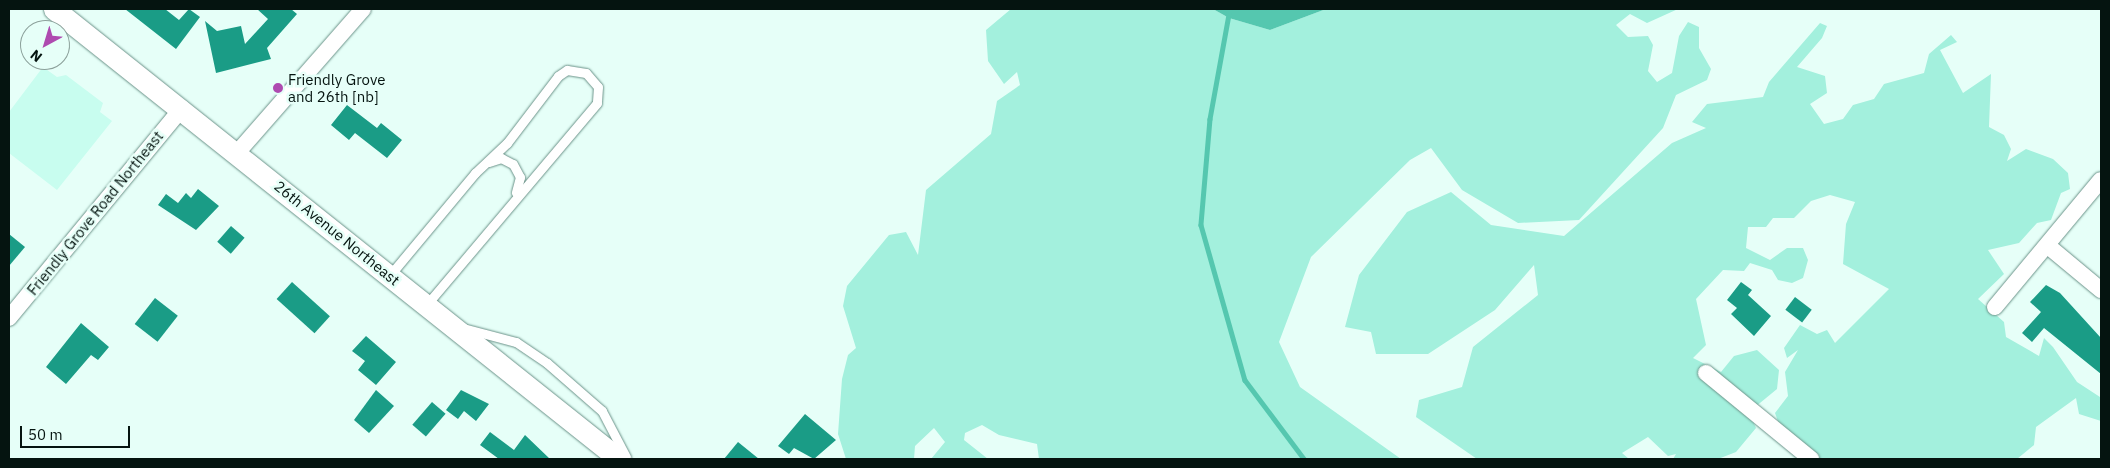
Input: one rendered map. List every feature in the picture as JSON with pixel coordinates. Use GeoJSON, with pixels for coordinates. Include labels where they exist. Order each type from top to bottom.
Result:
{"type":"FeatureCollection","features":[{"type":"Feature","properties":{"kind":"street","name":"26th Avenue Northeast"},"geometry":{"type":"LineString","coordinates":[[54,9],[182,108],[619,459]]}},
{"type":"Feature","properties":{"kind":"street"},"geometry":{"type":"LineString","coordinates":[[237,153],[363,9]]}},
{"type":"Feature","properties":{"kind":"street","name":"Friendly Grove Road Northeast"},"geometry":{"type":"LineString","coordinates":[[9,318],[182,108]]}},
{"type":"Feature","properties":{"kind":"street"},"geometry":{"type":"LineString","coordinates":[[1995,307],[2048,246],[2101,180]]}},
{"type":"Feature","properties":{"kind":"street"},"geometry":{"type":"LineString","coordinates":[[2048,246],[2101,290]]}},
{"type":"Feature","properties":{"kind":"street"},"geometry":{"type":"LineString","coordinates":[[1706,373],[1810,459]]}},
{"type":"Feature","properties":{"kind":"lane"},"geometry":{"type":"LineString","coordinates":[[390,275],[486,163],[507,143],[558,76],[576,69],[594,80],[597,103],[544,169],[515,194],[427,304]]}},
{"type":"Feature","properties":{"kind":"lane"},"geometry":{"type":"LineString","coordinates":[[486,163],[501,158],[513,164],[520,177],[515,194]]}},
{"type":"Feature","properties":{"kind":"lane"},"geometry":{"type":"LineString","coordinates":[[453,326],[516,342],[536,355],[602,411],[627,459]]}},
{"type":"Feature","properties":{"kind":"shaded area"},"geometry":{"type":"Polygon","coordinates":[[[1011,9],[1213,9],[1229,18],[1270,30],[1326,9],[1678,9],[1647,23],[1630,14],[1616,25],[1628,37],[1648,36],[1653,45],[1648,71],[1657,82],[1672,73],[1679,36],[1688,22],[1699,27],[1699,48],[1711,69],[1707,80],[1676,95],[1663,128],[1579,220],[1518,223],[1462,190],[1431,148],[1410,160],[1311,257],[1279,342],[1300,387],[1401,459],[1039,459],[1037,444],[999,435],[982,425],[965,433],[964,440],[988,459],[931,459],[945,442],[934,428],[915,446],[914,459],[846,459],[838,434],[842,379],[848,355],[856,348],[843,306],[847,286],[889,235],[906,232],[918,255],[926,190],[991,134],[997,101],[1020,85],[1017,72],[1004,84],[988,61],[986,30],[1011,9]]]}},
{"type":"Feature","properties":{"kind":"shaded area"},"geometry":{"type":"Polygon","coordinates":[[[1213,9],[1326,9],[1270,30],[1229,18],[1213,9]]]}},
{"type":"Feature","properties":{"kind":"shaded area"},"geometry":{"type":"Polygon","coordinates":[[[1820,23],[1827,26],[1822,38],[1797,67],[1825,76],[1827,93],[1810,104],[1824,124],[1843,119],[1853,105],[1874,99],[1884,84],[1924,73],[1929,54],[1951,35],[1957,42],[1940,50],[1963,93],[1991,74],[1989,127],[2004,135],[2011,149],[2007,161],[2026,149],[2053,159],[2068,173],[2070,189],[2061,193],[2051,220],[2037,223],[2019,243],[1988,250],[2004,274],[1978,299],[2004,322],[2006,337],[2039,356],[2044,338],[2053,347],[2077,382],[2100,397],[2101,421],[2079,414],[2076,398],[2036,427],[2034,445],[2017,459],[1815,459],[1780,427],[1775,413],[1788,396],[1785,372],[1798,350],[1787,358],[1784,348],[1800,325],[1817,334],[1827,330],[1835,343],[1889,289],[1843,264],[1846,224],[1855,202],[1830,195],[1811,201],[1794,218],[1773,218],[1766,227],[1748,227],[1746,248],[1770,260],[1787,248],[1803,248],[1808,260],[1803,278],[1792,283],[1778,280],[1772,270],[1750,263],[1744,271],[1723,270],[1696,299],[1706,345],[1693,358],[1721,372],[1734,356],[1757,350],[1779,370],[1777,389],[1749,412],[1756,428],[1736,452],[1718,459],[1673,459],[1676,454],[1668,456],[1648,437],[1622,453],[1629,459],[1477,459],[1416,417],[1419,400],[1462,387],[1473,347],[1538,295],[1534,265],[1495,310],[1428,354],[1376,354],[1371,332],[1345,327],[1359,275],[1407,212],[1451,192],[1491,225],[1564,236],[1672,143],[1706,128],[1692,122],[1707,104],[1763,97],[1769,82],[1820,23]]]}},
{"type":"Feature","properties":{"kind":"shaded area"},"geometry":{"type":"Polygon","coordinates":[[[41,70],[47,70],[57,77],[66,75],[103,103],[100,112],[112,121],[57,190],[9,153],[9,112],[41,70]]]}},
{"type":"Feature","properties":{"kind":"building"},"geometry":{"type":"Polygon","coordinates":[[[125,9],[165,9],[179,20],[189,9],[200,17],[176,49],[125,9]]]}},
{"type":"Feature","properties":{"kind":"building"},"geometry":{"type":"Polygon","coordinates":[[[257,9],[291,9],[297,14],[267,48],[271,59],[216,73],[205,21],[217,31],[241,26],[245,44],[268,19],[257,9]]]}},
{"type":"Feature","properties":{"kind":"building"},"geometry":{"type":"Polygon","coordinates":[[[347,105],[377,128],[381,123],[402,140],[387,158],[355,133],[349,140],[331,125],[347,105]]]}},
{"type":"Feature","properties":{"kind":"building"},"geometry":{"type":"Polygon","coordinates":[[[198,189],[219,206],[196,230],[158,205],[166,194],[178,203],[186,193],[191,198],[198,189]]]}},
{"type":"Feature","properties":{"kind":"building"},"geometry":{"type":"Polygon","coordinates":[[[231,226],[245,238],[231,254],[217,242],[231,226]]]}},
{"type":"Feature","properties":{"kind":"building"},"geometry":{"type":"Polygon","coordinates":[[[9,234],[25,247],[9,266],[9,234]]]}},
{"type":"Feature","properties":{"kind":"building"},"geometry":{"type":"Polygon","coordinates":[[[292,282],[330,316],[315,333],[277,299],[292,282]]]}},
{"type":"Feature","properties":{"kind":"building"},"geometry":{"type":"Polygon","coordinates":[[[1741,282],[1752,290],[1748,295],[1771,316],[1754,336],[1731,314],[1737,308],[1727,300],[1741,282]]]}},
{"type":"Feature","properties":{"kind":"building"},"geometry":{"type":"Polygon","coordinates":[[[2046,285],[2060,293],[2101,338],[2101,374],[2044,328],[2032,342],[2022,333],[2041,312],[2030,302],[2046,285]]]}},
{"type":"Feature","properties":{"kind":"building"},"geometry":{"type":"Polygon","coordinates":[[[1795,297],[1812,310],[1802,322],[1785,310],[1795,297]]]}},
{"type":"Feature","properties":{"kind":"building"},"geometry":{"type":"Polygon","coordinates":[[[155,298],[178,316],[158,342],[135,324],[155,298]]]}},
{"type":"Feature","properties":{"kind":"building"},"geometry":{"type":"Polygon","coordinates":[[[81,323],[109,347],[98,360],[91,355],[66,384],[46,367],[81,323]]]}},
{"type":"Feature","properties":{"kind":"building"},"geometry":{"type":"Polygon","coordinates":[[[366,336],[396,362],[376,385],[358,370],[365,361],[352,351],[366,336]]]}},
{"type":"Feature","properties":{"kind":"building"},"geometry":{"type":"Polygon","coordinates":[[[376,390],[394,406],[369,433],[354,420],[376,390]]]}},
{"type":"Feature","properties":{"kind":"building"},"geometry":{"type":"Polygon","coordinates":[[[461,390],[489,404],[476,421],[464,411],[458,419],[446,410],[461,390]]]}},
{"type":"Feature","properties":{"kind":"building"},"geometry":{"type":"Polygon","coordinates":[[[432,402],[446,414],[426,436],[412,425],[432,402]]]}},
{"type":"Feature","properties":{"kind":"building"},"geometry":{"type":"Polygon","coordinates":[[[805,414],[836,440],[814,459],[794,448],[789,454],[778,446],[805,414]]]}},
{"type":"Feature","properties":{"kind":"building"},"geometry":{"type":"Polygon","coordinates":[[[490,432],[514,450],[525,435],[550,459],[499,459],[480,445],[490,432]]]}},
{"type":"Feature","properties":{"kind":"building"},"geometry":{"type":"Polygon","coordinates":[[[738,442],[759,459],[724,459],[738,442]]]}},
{"type":"Feature","properties":{"kind":"waterway"},"geometry":{"type":"LineString","coordinates":[[1230,9],[1210,119],[1201,225],[1245,380],[1304,459]]}},
{"type":"Feature","properties":{"kind":"place","name":"Friendly Grove and 26th [nb]"},"geometry":{"type":"Point","coordinates":[278,88]}}]}
